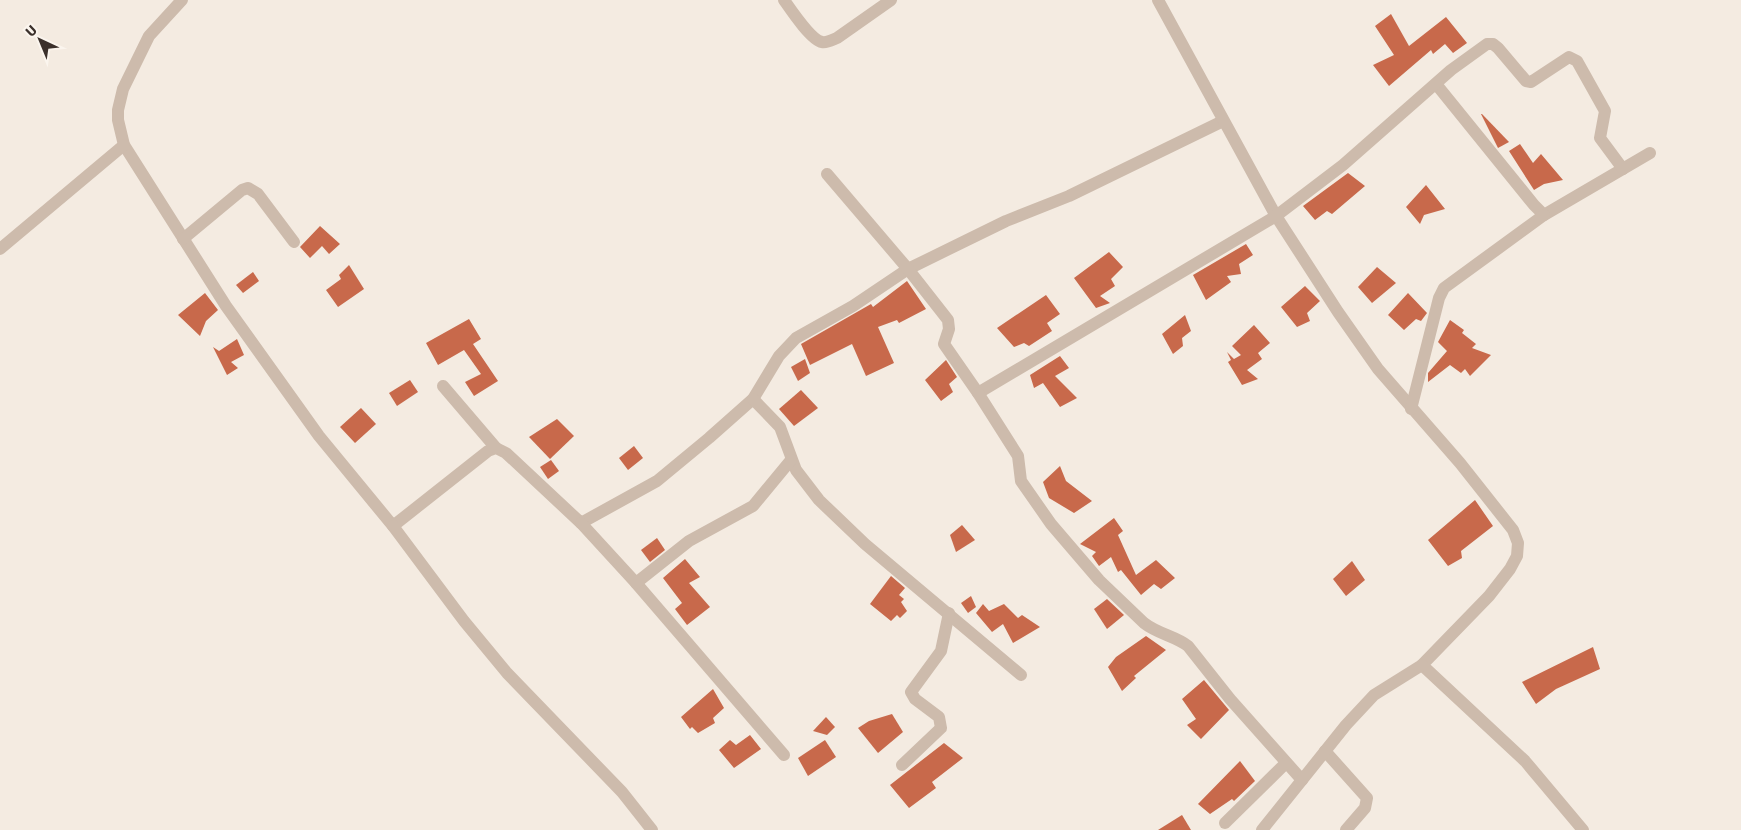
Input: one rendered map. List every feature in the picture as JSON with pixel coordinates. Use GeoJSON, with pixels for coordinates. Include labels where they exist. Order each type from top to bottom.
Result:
{"type":"FeatureCollection","features":[{"type":"Feature","properties":{"kind":"street"},"geometry":{"type":"LineString","coordinates":[[182,0],[150,36],[123,89],[118,110],[118,120],[124,145],[226,306],[320,436],[393,526],[464,621],[507,673],[622,792],[652,830]]}},
{"type":"Feature","properties":{"kind":"street"},"geometry":{"type":"LineString","coordinates":[[784,0],[810,34],[820,42],[828,42],[837,38],[890,0]]}},
{"type":"Feature","properties":{"kind":"street"},"geometry":{"type":"LineString","coordinates":[[1158,0],[1276,216],[1378,369],[1410,409],[1486,494],[1513,530],[1518,542],[1517,556],[1489,596],[1422,665],[1374,695],[1325,751],[1262,830]]}},
{"type":"Feature","properties":{"kind":"street"},"geometry":{"type":"LineString","coordinates":[[978,394],[1276,216],[1343,165],[1436,84],[1487,44],[1493,44],[1498,48],[1522,76],[1531,82],[1569,57],[1574,58],[1605,111],[1600,138],[1623,169]]}},
{"type":"Feature","properties":{"kind":"street"},"geometry":{"type":"LineString","coordinates":[[1436,84],[1544,215]]}},
{"type":"Feature","properties":{"kind":"street"},"geometry":{"type":"LineString","coordinates":[[581,523],[662,477],[753,399],[779,356],[796,338],[853,306],[908,269],[1006,221],[1069,196],[1223,121]]}},
{"type":"Feature","properties":{"kind":"street"},"geometry":{"type":"LineString","coordinates":[[0,249],[124,145]]}},
{"type":"Feature","properties":{"kind":"street"},"geometry":{"type":"LineString","coordinates":[[1410,409],[1439,298],[1444,288],[1544,215],[1650,153]]}},
{"type":"Feature","properties":{"kind":"street"},"geometry":{"type":"LineString","coordinates":[[827,174],[908,269],[948,320],[949,329],[944,344],[1018,456],[1021,481],[1051,524],[1099,580],[1144,623],[1152,629],[1188,646],[1230,699],[1302,780]]}},
{"type":"Feature","properties":{"kind":"street"},"geometry":{"type":"LineString","coordinates":[[183,239],[242,190],[248,188],[258,194],[294,242]]}},
{"type":"Feature","properties":{"kind":"street"},"geometry":{"type":"LineString","coordinates":[[443,386],[496,448],[506,453],[581,523],[636,583],[784,755]]}},
{"type":"Feature","properties":{"kind":"street"},"geometry":{"type":"LineString","coordinates":[[753,399],[780,427],[791,460],[801,478],[839,519],[865,544],[949,613],[1021,676]]}},
{"type":"Feature","properties":{"kind":"street"},"geometry":{"type":"LineString","coordinates":[[393,526],[488,451],[496,448]]}},
{"type":"Feature","properties":{"kind":"street"},"geometry":{"type":"LineString","coordinates":[[636,583],[689,541],[753,506],[791,460]]}},
{"type":"Feature","properties":{"kind":"street"},"geometry":{"type":"LineString","coordinates":[[902,765],[941,728],[939,718],[915,699],[910,692],[941,651],[949,613]]}},
{"type":"Feature","properties":{"kind":"street"},"geometry":{"type":"LineString","coordinates":[[1422,665],[1525,761],[1583,830]]}},
{"type":"Feature","properties":{"kind":"street"},"geometry":{"type":"LineString","coordinates":[[1325,751],[1367,798],[1365,808],[1346,830]]}},
{"type":"Feature","properties":{"kind":"street"},"geometry":{"type":"LineString","coordinates":[[1225,823],[1286,763]]}},
{"type":"Feature","properties":{"kind":"building"},"geometry":{"type":"Polygon","coordinates":[[[1391,14],[1409,46],[1446,17],[1467,43],[1453,53],[1445,44],[1433,54],[1431,50],[1389,86],[1373,65],[1394,55],[1375,26],[1391,14]]]}},
{"type":"Feature","properties":{"kind":"building"},"geometry":{"type":"Polygon","coordinates":[[[1482,114],[1509,142],[1498,148],[1482,114]]]}},
{"type":"Feature","properties":{"kind":"building"},"geometry":{"type":"Polygon","coordinates":[[[1520,144],[1533,163],[1541,154],[1563,180],[1544,184],[1534,190],[1509,151],[1520,144]]]}},
{"type":"Feature","properties":{"kind":"building"},"geometry":{"type":"Polygon","coordinates":[[[1348,173],[1365,186],[1332,214],[1327,211],[1315,220],[1303,206],[1348,173]]]}},
{"type":"Feature","properties":{"kind":"building"},"geometry":{"type":"Polygon","coordinates":[[[1426,185],[1445,209],[1424,215],[1420,224],[1406,207],[1426,185]]]}},
{"type":"Feature","properties":{"kind":"building"},"geometry":{"type":"Polygon","coordinates":[[[320,226],[340,244],[329,254],[322,246],[310,258],[300,247],[320,226]]]}},
{"type":"Feature","properties":{"kind":"building"},"geometry":{"type":"Polygon","coordinates":[[[1246,244],[1253,255],[1239,264],[1241,274],[1227,276],[1231,282],[1206,300],[1193,275],[1246,244]]]}},
{"type":"Feature","properties":{"kind":"building"},"geometry":{"type":"Polygon","coordinates":[[[1109,252],[1123,267],[1111,279],[1115,286],[1100,296],[1110,303],[1096,308],[1074,278],[1109,252]]]}},
{"type":"Feature","properties":{"kind":"building"},"geometry":{"type":"Polygon","coordinates":[[[349,265],[364,289],[338,307],[326,290],[341,279],[339,275],[349,265]]]}},
{"type":"Feature","properties":{"kind":"building"},"geometry":{"type":"Polygon","coordinates":[[[1377,267],[1396,283],[1372,303],[1358,287],[1377,267]]]}},
{"type":"Feature","properties":{"kind":"building"},"geometry":{"type":"Polygon","coordinates":[[[253,272],[259,281],[243,293],[236,285],[253,272]]]}},
{"type":"Feature","properties":{"kind":"building"},"geometry":{"type":"Polygon","coordinates":[[[907,281],[926,309],[899,323],[897,320],[878,327],[894,363],[866,376],[852,344],[810,365],[801,344],[871,304],[873,307],[907,281]]]}},
{"type":"Feature","properties":{"kind":"building"},"geometry":{"type":"Polygon","coordinates":[[[1305,286],[1320,301],[1307,313],[1310,321],[1297,327],[1281,307],[1305,286]]]}},
{"type":"Feature","properties":{"kind":"building"},"geometry":{"type":"Polygon","coordinates":[[[205,293],[218,310],[206,321],[200,336],[178,315],[205,293]]]}},
{"type":"Feature","properties":{"kind":"building"},"geometry":{"type":"Polygon","coordinates":[[[1408,293],[1427,313],[1421,321],[1416,319],[1404,330],[1388,315],[1408,293]]]}},
{"type":"Feature","properties":{"kind":"building"},"geometry":{"type":"Polygon","coordinates":[[[1046,295],[1060,314],[1047,323],[1052,331],[1029,346],[1024,343],[1014,347],[997,328],[1046,295]]]}},
{"type":"Feature","properties":{"kind":"building"},"geometry":{"type":"Polygon","coordinates":[[[1185,315],[1191,331],[1182,338],[1183,346],[1173,354],[1162,334],[1185,315]]]}},
{"type":"Feature","properties":{"kind":"building"},"geometry":{"type":"Polygon","coordinates":[[[469,319],[481,339],[473,344],[498,381],[474,396],[465,382],[481,374],[464,350],[438,365],[426,343],[469,319]]]}},
{"type":"Feature","properties":{"kind":"building"},"geometry":{"type":"Polygon","coordinates":[[[1450,320],[1464,330],[1462,333],[1476,344],[1472,348],[1491,355],[1470,376],[1465,369],[1461,373],[1450,365],[1428,382],[1428,373],[1447,351],[1438,342],[1450,320]]]}},
{"type":"Feature","properties":{"kind":"building"},"geometry":{"type":"Polygon","coordinates":[[[1254,325],[1270,343],[1258,353],[1262,359],[1247,370],[1258,379],[1242,385],[1228,362],[1231,360],[1227,352],[1234,359],[1241,355],[1232,346],[1254,325]]]}},
{"type":"Feature","properties":{"kind":"building"},"geometry":{"type":"Polygon","coordinates":[[[237,339],[244,355],[231,362],[238,368],[227,375],[213,347],[219,351],[237,339]]]}},
{"type":"Feature","properties":{"kind":"building"},"geometry":{"type":"Polygon","coordinates":[[[1060,356],[1069,368],[1055,376],[1077,398],[1060,407],[1043,383],[1034,388],[1030,375],[1060,356]]]}},
{"type":"Feature","properties":{"kind":"building"},"geometry":{"type":"Polygon","coordinates":[[[805,359],[810,373],[798,381],[791,367],[805,359]]]}},
{"type":"Feature","properties":{"kind":"building"},"geometry":{"type":"Polygon","coordinates":[[[946,360],[957,377],[949,384],[953,392],[941,401],[925,380],[946,360]]]}},
{"type":"Feature","properties":{"kind":"building"},"geometry":{"type":"Polygon","coordinates":[[[410,380],[418,392],[397,406],[389,393],[410,380]]]}},
{"type":"Feature","properties":{"kind":"building"},"geometry":{"type":"Polygon","coordinates":[[[801,390],[818,408],[794,426],[779,409],[801,390]]]}},
{"type":"Feature","properties":{"kind":"building"},"geometry":{"type":"Polygon","coordinates":[[[361,408],[376,424],[355,443],[340,427],[361,408]]]}},
{"type":"Feature","properties":{"kind":"building"},"geometry":{"type":"Polygon","coordinates":[[[557,419],[574,436],[550,459],[529,437],[557,419]]]}},
{"type":"Feature","properties":{"kind":"building"},"geometry":{"type":"Polygon","coordinates":[[[634,446],[643,458],[628,470],[619,458],[634,446]]]}},
{"type":"Feature","properties":{"kind":"building"},"geometry":{"type":"Polygon","coordinates":[[[551,460],[559,471],[548,479],[540,467],[551,460]]]}},
{"type":"Feature","properties":{"kind":"building"},"geometry":{"type":"Polygon","coordinates":[[[1060,466],[1066,481],[1092,501],[1074,513],[1049,498],[1043,482],[1060,466]]]}},
{"type":"Feature","properties":{"kind":"building"},"geometry":{"type":"Polygon","coordinates":[[[1475,500],[1493,526],[1461,551],[1462,558],[1448,566],[1428,540],[1475,500]]]}},
{"type":"Feature","properties":{"kind":"building"},"geometry":{"type":"Polygon","coordinates":[[[1114,518],[1123,531],[1118,535],[1136,575],[1156,560],[1175,578],[1161,589],[1154,584],[1141,595],[1121,570],[1118,572],[1111,557],[1099,566],[1092,556],[1096,552],[1080,544],[1114,518]]]}},
{"type":"Feature","properties":{"kind":"building"},"geometry":{"type":"Polygon","coordinates":[[[962,525],[975,540],[956,552],[950,535],[962,525]]]}},
{"type":"Feature","properties":{"kind":"building"},"geometry":{"type":"Polygon","coordinates":[[[657,538],[665,550],[650,562],[641,550],[657,538]]]}},
{"type":"Feature","properties":{"kind":"building"},"geometry":{"type":"Polygon","coordinates":[[[685,559],[700,577],[689,583],[710,607],[687,625],[675,609],[682,603],[663,578],[685,559]]]}},
{"type":"Feature","properties":{"kind":"building"},"geometry":{"type":"Polygon","coordinates":[[[1352,561],[1365,580],[1346,596],[1333,579],[1352,561]]]}},
{"type":"Feature","properties":{"kind":"building"},"geometry":{"type":"Polygon","coordinates":[[[891,576],[905,588],[899,595],[904,599],[901,602],[907,611],[900,618],[897,615],[891,621],[870,604],[891,576]]]}},
{"type":"Feature","properties":{"kind":"building"},"geometry":{"type":"Polygon","coordinates":[[[971,596],[976,607],[968,613],[961,603],[971,596]]]}},
{"type":"Feature","properties":{"kind":"building"},"geometry":{"type":"Polygon","coordinates":[[[1107,599],[1124,615],[1107,629],[1094,609],[1107,599]]]}},
{"type":"Feature","properties":{"kind":"building"},"geometry":{"type":"Polygon","coordinates":[[[983,604],[989,611],[1004,604],[1018,618],[1022,615],[1040,627],[1013,643],[1003,624],[992,632],[976,613],[983,604]]]}},
{"type":"Feature","properties":{"kind":"building"},"geometry":{"type":"Polygon","coordinates":[[[1146,636],[1166,650],[1134,676],[1136,678],[1122,691],[1108,667],[1116,657],[1146,636]]]}},
{"type":"Feature","properties":{"kind":"building"},"geometry":{"type":"Polygon","coordinates":[[[1593,647],[1600,669],[1556,689],[1536,704],[1522,682],[1593,647]]]}},
{"type":"Feature","properties":{"kind":"building"},"geometry":{"type":"Polygon","coordinates":[[[1204,680],[1229,710],[1201,739],[1187,725],[1196,719],[1182,699],[1204,680]]]}},
{"type":"Feature","properties":{"kind":"building"},"geometry":{"type":"Polygon","coordinates":[[[713,689],[724,708],[713,718],[715,723],[698,733],[692,727],[690,729],[681,717],[713,689]]]}},
{"type":"Feature","properties":{"kind":"building"},"geometry":{"type":"Polygon","coordinates":[[[892,714],[903,732],[878,753],[858,728],[869,721],[892,714]]]}},
{"type":"Feature","properties":{"kind":"building"},"geometry":{"type":"Polygon","coordinates":[[[826,717],[835,727],[827,735],[813,731],[826,717]]]}},
{"type":"Feature","properties":{"kind":"building"},"geometry":{"type":"Polygon","coordinates":[[[750,735],[761,749],[734,768],[719,750],[730,740],[736,745],[750,735]]]}},
{"type":"Feature","properties":{"kind":"building"},"geometry":{"type":"Polygon","coordinates":[[[825,740],[836,757],[808,776],[798,758],[825,740]]]}},
{"type":"Feature","properties":{"kind":"building"},"geometry":{"type":"Polygon","coordinates":[[[944,743],[963,758],[932,782],[936,788],[909,808],[890,785],[944,743]]]}},
{"type":"Feature","properties":{"kind":"building"},"geometry":{"type":"Polygon","coordinates":[[[1240,761],[1255,781],[1234,801],[1232,799],[1210,814],[1198,804],[1240,761]]]}},
{"type":"Feature","properties":{"kind":"building"},"geometry":{"type":"Polygon","coordinates":[[[1182,815],[1191,830],[1158,830],[1182,815]]]}}]}
